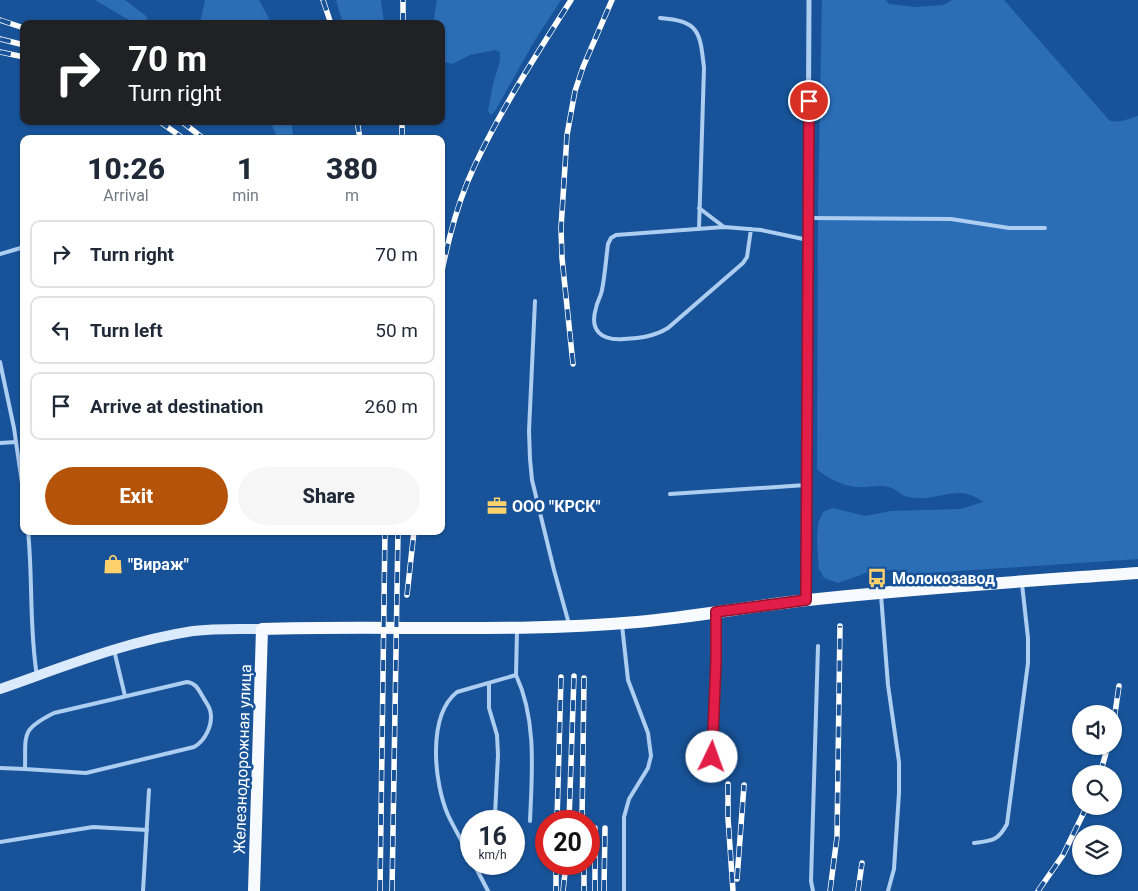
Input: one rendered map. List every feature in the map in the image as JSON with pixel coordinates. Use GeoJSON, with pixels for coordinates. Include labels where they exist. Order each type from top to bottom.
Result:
{"type":"FeatureCollection","features":[{"type":"Feature","properties":{"kind":"main road"},"geometry":{"type":"LineString","coordinates":[[0,689],[88,657],[175,634],[195,631],[353,627],[517,628],[622,623],[806,600],[1138,573]]}},
{"type":"Feature","properties":{"kind":"main road","name":"Железнодорожная улица"},"geometry":{"type":"LineString","coordinates":[[254,891],[262,629]]}},
{"type":"Feature","properties":{"kind":"street"},"geometry":{"type":"LineString","coordinates":[[806,600],[809,0]]}},
{"type":"Feature","properties":{"kind":"lane"},"geometry":{"type":"LineString","coordinates":[[660,18],[687,22],[696,32],[702,47],[704,68],[699,228]]}},
{"type":"Feature","properties":{"kind":"lane"},"geometry":{"type":"LineString","coordinates":[[699,208],[724,227]]}},
{"type":"Feature","properties":{"kind":"lane"},"geometry":{"type":"LineString","coordinates":[[808,218],[951,219],[1008,228],[1045,228]]}},
{"type":"Feature","properties":{"kind":"lane"},"geometry":{"type":"LineString","coordinates":[[751,229],[749,250],[743,263],[668,328],[647,338],[616,340],[602,337],[594,324],[594,315],[602,292],[608,244],[611,238],[616,235],[724,227],[751,229],[776,232],[808,240]]}},
{"type":"Feature","properties":{"kind":"lane"},"geometry":{"type":"LineString","coordinates":[[0,254],[20,248]]}},
{"type":"Feature","properties":{"kind":"lane"},"geometry":{"type":"LineString","coordinates":[[535,301],[529,431],[532,480],[569,626]]}},
{"type":"Feature","properties":{"kind":"lane"},"geometry":{"type":"LineString","coordinates":[[0,362],[20,470]]}},
{"type":"Feature","properties":{"kind":"lane"},"geometry":{"type":"LineString","coordinates":[[0,443],[16,442]]}},
{"type":"Feature","properties":{"kind":"lane"},"geometry":{"type":"LineString","coordinates":[[670,494],[806,485]]}},
{"type":"Feature","properties":{"kind":"lane"},"geometry":{"type":"LineString","coordinates":[[28,535],[31,564],[32,634],[37,676]]}},
{"type":"Feature","properties":{"kind":"lane"},"geometry":{"type":"LineString","coordinates":[[974,843],[992,841],[1001,834],[1007,824],[1028,663],[1028,638],[1022,582]]}},
{"type":"Feature","properties":{"kind":"lane"},"geometry":{"type":"LineString","coordinates":[[881,593],[888,685],[899,762],[899,794],[894,868],[888,891]]}},
{"type":"Feature","properties":{"kind":"lane"},"geometry":{"type":"LineString","coordinates":[[711,777],[716,612]]}},
{"type":"Feature","properties":{"kind":"lane"},"geometry":{"type":"LineString","coordinates":[[622,623],[628,680],[648,733],[650,756],[648,768],[629,799],[624,817],[624,891]]}},
{"type":"Feature","properties":{"kind":"lane"},"geometry":{"type":"LineString","coordinates":[[517,628],[516,675],[522,689],[530,733],[532,770],[530,821]]}},
{"type":"Feature","properties":{"kind":"lane"},"geometry":{"type":"LineString","coordinates":[[813,891],[810,881],[818,646]]}},
{"type":"Feature","properties":{"kind":"lane"},"geometry":{"type":"LineString","coordinates":[[114,650],[126,696]]}},
{"type":"Feature","properties":{"kind":"lane"},"geometry":{"type":"LineString","coordinates":[[460,838],[448,815],[442,798],[437,768],[441,713],[450,698],[458,692],[516,675]]}},
{"type":"Feature","properties":{"kind":"lane"},"geometry":{"type":"LineString","coordinates":[[0,768],[86,773],[194,747],[202,743],[206,736],[211,718],[210,709],[196,685],[192,682],[186,682],[54,713],[30,727],[26,734],[25,769]]}},
{"type":"Feature","properties":{"kind":"lane"},"geometry":{"type":"LineString","coordinates":[[489,683],[489,708],[497,735],[498,755],[495,810]]}},
{"type":"Feature","properties":{"kind":"lane"},"geometry":{"type":"LineString","coordinates":[[143,891],[149,790]]}},
{"type":"Feature","properties":{"kind":"lane"},"geometry":{"type":"LineString","coordinates":[[0,842],[93,828],[147,830]]}},
{"type":"Feature","properties":{"kind":"lane"},"geometry":{"type":"LineString","coordinates":[[480,875],[488,891]]}},
{"type":"Feature","properties":{"kind":"shaded area"},"geometry":{"type":"Polygon","coordinates":[[[95,0],[125,0],[146,16],[147,20],[129,20],[95,0]]]}},
{"type":"Feature","properties":{"kind":"shaded area"},"geometry":{"type":"Polygon","coordinates":[[[205,0],[259,0],[270,20],[201,20],[205,0]]]}},
{"type":"Feature","properties":{"kind":"shaded area"},"geometry":{"type":"Polygon","coordinates":[[[336,0],[381,0],[384,20],[342,20],[336,0]]]}},
{"type":"Feature","properties":{"kind":"shaded area"},"geometry":{"type":"Polygon","coordinates":[[[437,0],[561,0],[491,115],[488,111],[500,61],[500,52],[495,50],[470,55],[452,64],[445,62],[445,20],[434,20],[437,0]]]}},
{"type":"Feature","properties":{"kind":"shaded area"},"geometry":{"type":"Polygon","coordinates":[[[822,0],[886,0],[889,4],[916,7],[943,5],[952,0],[1004,0],[1109,120],[1127,120],[1138,116],[1138,559],[915,574],[893,570],[871,571],[838,583],[824,578],[819,569],[817,541],[818,523],[823,512],[833,508],[865,516],[891,511],[961,509],[983,502],[968,494],[961,493],[915,498],[903,495],[888,487],[850,486],[826,476],[817,469],[818,208],[822,0]]]}},
{"type":"Feature","properties":{"kind":"shaded area"},"geometry":{"type":"Polygon","coordinates":[[[272,125],[292,125],[293,135],[276,135],[272,125]]]}},
{"type":"Feature","properties":{"kind":"railway"},"geometry":{"type":"LineString","coordinates":[[323,0],[330,20]]}},
{"type":"Feature","properties":{"kind":"railway"},"geometry":{"type":"LineString","coordinates":[[403,0],[403,20]]}},
{"type":"Feature","properties":{"kind":"railway"},"geometry":{"type":"LineString","coordinates":[[445,258],[459,206],[477,160],[515,90],[571,0]]}},
{"type":"Feature","properties":{"kind":"railway"},"geometry":{"type":"LineString","coordinates":[[573,364],[562,258],[561,228],[567,135],[575,91],[583,67],[612,0]]}},
{"type":"Feature","properties":{"kind":"railway"},"geometry":{"type":"LineString","coordinates":[[0,20],[20,27]]}},
{"type":"Feature","properties":{"kind":"railway"},"geometry":{"type":"LineString","coordinates":[[0,39],[20,44]]}},
{"type":"Feature","properties":{"kind":"railway"},"geometry":{"type":"LineString","coordinates":[[0,52],[20,56]]}},
{"type":"Feature","properties":{"kind":"railway"},"geometry":{"type":"LineString","coordinates":[[165,125],[178,135]]}},
{"type":"Feature","properties":{"kind":"railway"},"geometry":{"type":"LineString","coordinates":[[186,125],[199,135]]}},
{"type":"Feature","properties":{"kind":"railway"},"geometry":{"type":"LineString","coordinates":[[358,125],[359,135]]}},
{"type":"Feature","properties":{"kind":"railway"},"geometry":{"type":"LineString","coordinates":[[402,125],[402,135]]}},
{"type":"Feature","properties":{"kind":"railway"},"geometry":{"type":"LineString","coordinates":[[380,891],[385,535]]}},
{"type":"Feature","properties":{"kind":"railway"},"geometry":{"type":"LineString","coordinates":[[392,891],[398,535]]}},
{"type":"Feature","properties":{"kind":"railway"},"geometry":{"type":"LineString","coordinates":[[407,595],[414,535]]}},
{"type":"Feature","properties":{"kind":"railway"},"geometry":{"type":"LineString","coordinates":[[830,891],[837,837],[840,626]]}},
{"type":"Feature","properties":{"kind":"railway"},"geometry":{"type":"LineString","coordinates":[[569,810],[574,676]]}},
{"type":"Feature","properties":{"kind":"railway"},"geometry":{"type":"LineString","coordinates":[[557,810],[561,677]]}},
{"type":"Feature","properties":{"kind":"railway"},"geometry":{"type":"LineString","coordinates":[[582,810],[584,678]]}},
{"type":"Feature","properties":{"kind":"railway"},"geometry":{"type":"LineString","coordinates":[[1116,705],[1119,686]]}},
{"type":"Feature","properties":{"kind":"railway"},"geometry":{"type":"LineString","coordinates":[[1103,765],[1105,755]]}},
{"type":"Feature","properties":{"kind":"railway"},"geometry":{"type":"LineString","coordinates":[[728,784],[728,818],[733,891]]}},
{"type":"Feature","properties":{"kind":"railway"},"geometry":{"type":"LineString","coordinates":[[737,879],[744,785]]}},
{"type":"Feature","properties":{"kind":"railway"},"geometry":{"type":"LineString","coordinates":[[1038,891],[1063,855],[1083,815]]}},
{"type":"Feature","properties":{"kind":"railway"},"geometry":{"type":"LineString","coordinates":[[604,891],[605,828]]}},
{"type":"Feature","properties":{"kind":"railway"},"geometry":{"type":"LineString","coordinates":[[858,891],[862,863]]}},
{"type":"Feature","properties":{"kind":"railway"},"geometry":{"type":"LineString","coordinates":[[556,875],[556,891]]}},
{"type":"Feature","properties":{"kind":"railway"},"geometry":{"type":"LineString","coordinates":[[563,891],[565,875]]}},
{"type":"Feature","properties":{"kind":"railway"},"geometry":{"type":"LineString","coordinates":[[584,875],[584,891]]}},
{"type":"Feature","properties":{"kind":"railway"},"geometry":{"type":"LineString","coordinates":[[595,875],[595,891]]}},
{"type":"Feature","properties":{"kind":"place","name":"ООО \"КРСК\""},"geometry":{"type":"Point","coordinates":[497,506]}},
{"type":"Feature","properties":{"kind":"place","name":"\"Вираж\""},"geometry":{"type":"Point","coordinates":[113,564]}},
{"type":"Feature","properties":{"kind":"place","name":"Молокозавод"},"geometry":{"type":"Point","coordinates":[877,578]}},
{"type":"Feature","properties":{"kind":"route"},"geometry":{"type":"LineString","coordinates":[[712,757],[716,612],[806,600],[809,101]]}}]}
